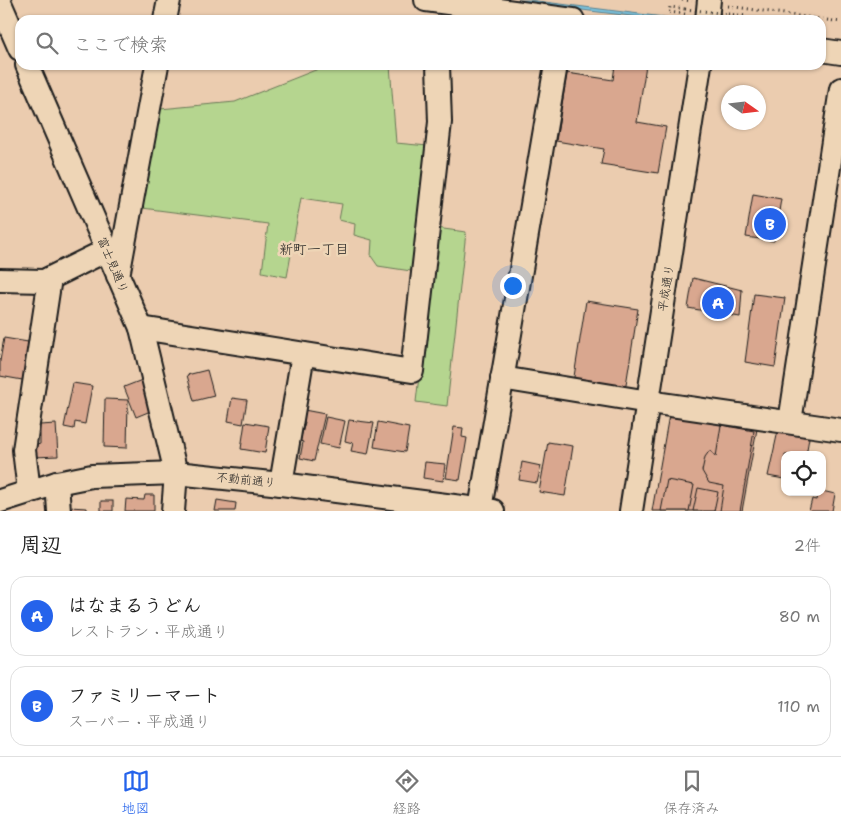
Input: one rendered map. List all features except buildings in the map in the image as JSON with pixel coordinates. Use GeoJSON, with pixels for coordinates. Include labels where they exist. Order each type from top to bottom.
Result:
{"type":"FeatureCollection","features":[{"type":"Feature","properties":{"kind":"street"},"geometry":{"type":"LineString","coordinates":[[167,15],[169,0]]}},
{"type":"Feature","properties":{"kind":"street"},"geometry":{"type":"LineString","coordinates":[[0,2],[15,37]]}},
{"type":"Feature","properties":{"kind":"street"},"geometry":{"type":"LineString","coordinates":[[433,5],[522,15]]}},
{"type":"Feature","properties":{"kind":"street"},"geometry":{"type":"LineString","coordinates":[[826,51],[841,53]]}},
{"type":"Feature","properties":{"kind":"street","name":"富士見通り"},"geometry":{"type":"LineString","coordinates":[[29,70],[141,328],[176,473],[172,511]]}},
{"type":"Feature","properties":{"kind":"street"},"geometry":{"type":"LineString","coordinates":[[118,276],[156,70]]}},
{"type":"Feature","properties":{"kind":"street"},"geometry":{"type":"LineString","coordinates":[[141,328],[412,371],[440,122],[438,70]]}},
{"type":"Feature","properties":{"kind":"street"},"geometry":{"type":"LineString","coordinates":[[486,510],[502,378],[555,70]]}},
{"type":"Feature","properties":{"kind":"street","name":"平成通り"},"geometry":{"type":"LineString","coordinates":[[631,511],[699,70]]}},
{"type":"Feature","properties":{"kind":"street"},"geometry":{"type":"LineString","coordinates":[[790,422],[841,89]]}},
{"type":"Feature","properties":{"kind":"street"},"geometry":{"type":"LineString","coordinates":[[0,280],[44,281],[107,250]]}},
{"type":"Feature","properties":{"kind":"street"},"geometry":{"type":"LineString","coordinates":[[29,491],[24,450],[50,278]]}},
{"type":"Feature","properties":{"kind":"street"},"geometry":{"type":"LineString","coordinates":[[281,484],[304,354]]}},
{"type":"Feature","properties":{"kind":"street"},"geometry":{"type":"LineString","coordinates":[[502,378],[841,430]]}},
{"type":"Feature","properties":{"kind":"street","name":"不動前通り"},"geometry":{"type":"LineString","coordinates":[[0,500],[57,483],[92,476],[176,473],[281,484],[486,510]]}},
{"type":"Feature","properties":{"kind":"street"},"geometry":{"type":"LineString","coordinates":[[57,483],[59,511]]}},
{"type":"Feature","properties":{"kind":"path"},"geometry":{"type":"LineString","coordinates":[[682,0],[742,15]]}},
{"type":"Feature","properties":{"kind":"path"},"geometry":{"type":"LineString","coordinates":[[685,14],[669,12],[670,7],[772,15]]}},
{"type":"Feature","properties":{"kind":"path"},"geometry":{"type":"LineString","coordinates":[[826,20],[841,22]]}},
{"type":"Feature","properties":{"kind":"green space"},"geometry":{"type":"Polygon","coordinates":[[[315,70],[390,70],[396,143],[428,146],[411,271],[378,266],[371,256],[372,240],[354,235],[355,224],[339,220],[342,204],[301,198],[287,277],[262,272],[268,224],[142,208],[160,109],[235,102],[315,70]]]}},
{"type":"Feature","properties":{"kind":"green space"},"geometry":{"type":"Polygon","coordinates":[[[436,228],[466,232],[447,406],[416,402],[436,228]]]}},
{"type":"Feature","properties":{"kind":"water"},"geometry":{"type":"Polygon","coordinates":[[[500,0],[529,0],[647,15],[623,15],[500,0]]]}},
{"type":"Feature","properties":{"kind":"place","name":"ファミリーマート"},"geometry":{"type":"Point","coordinates":[770,224]}},
{"type":"Feature","properties":{"kind":"place","name":"はなまるうどん"},"geometry":{"type":"Point","coordinates":[718,303]}},
{"type":"Feature","properties":{"kind":"district","name":"新町一丁目"},"geometry":{"type":"Point","coordinates":[314,249]}}]}
